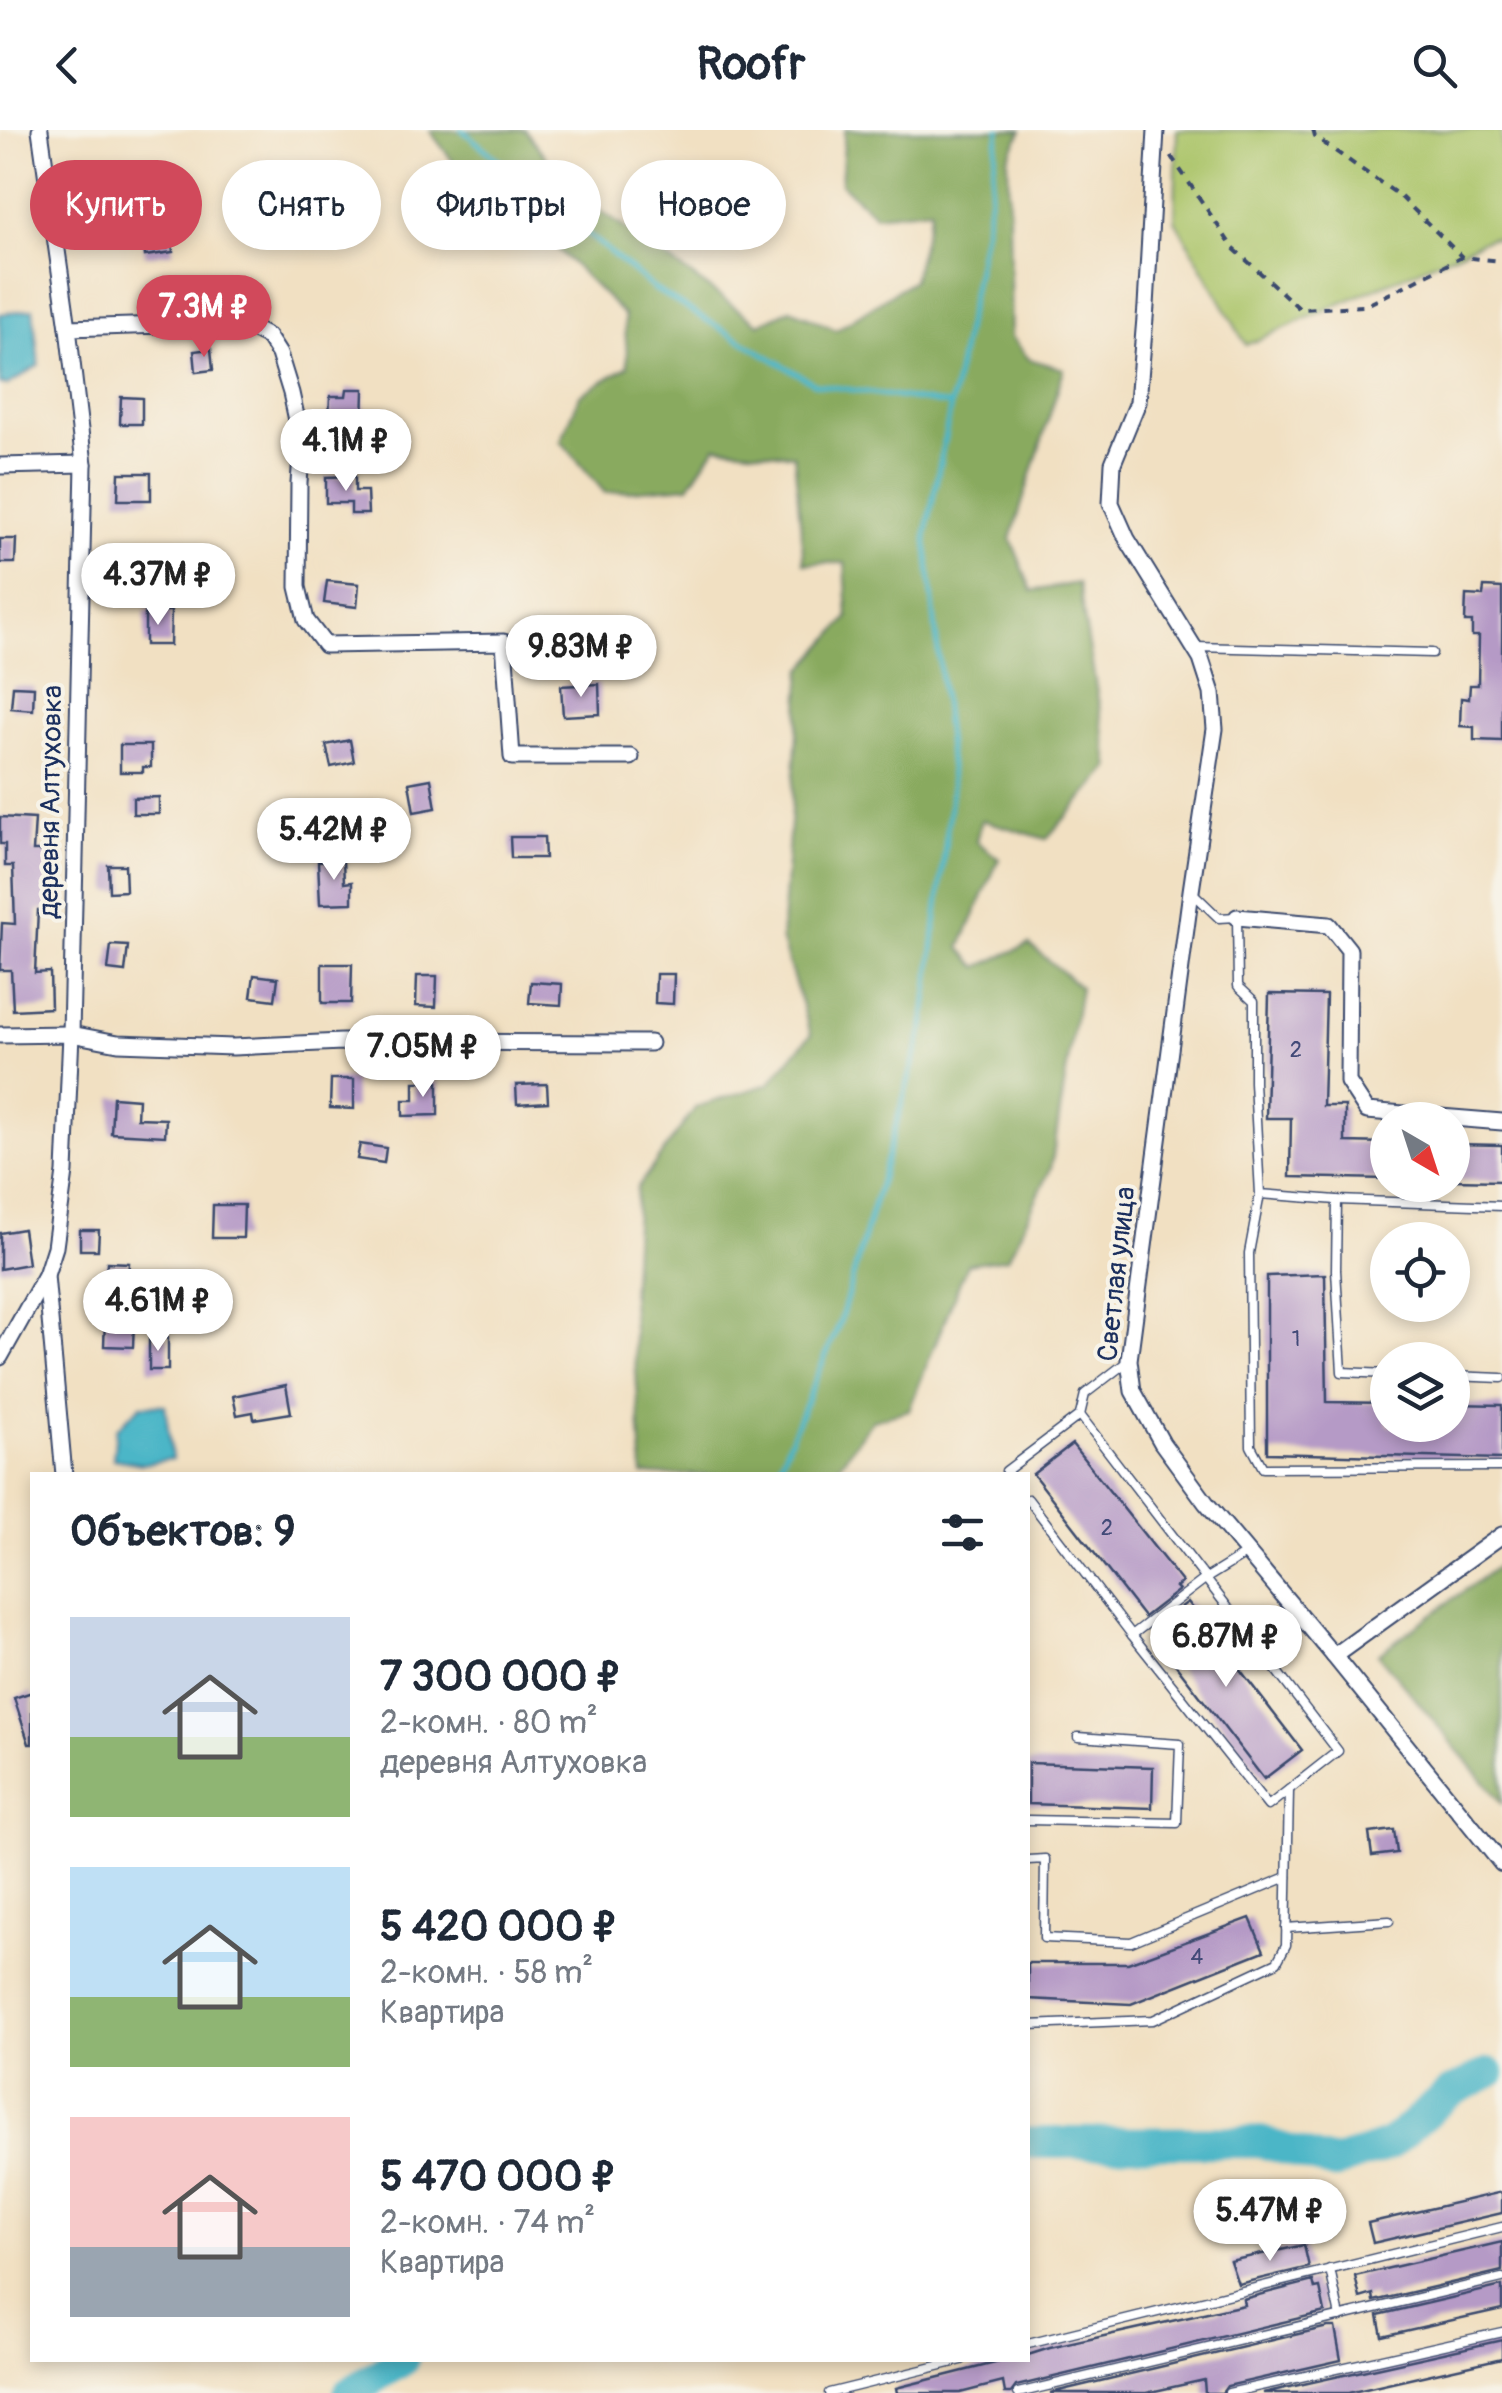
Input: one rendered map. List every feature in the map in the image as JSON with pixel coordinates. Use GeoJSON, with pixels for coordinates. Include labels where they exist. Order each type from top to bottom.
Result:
{"type":"FeatureCollection","features":[{"type":"Feature","properties":{"kind":"street","name":"деревня Алтуховка"},"geometry":{"type":"LineString","coordinates":[[40,130],[84,464],[66,1172],[46,1275],[64,1472]]}},
{"type":"Feature","properties":{"kind":"street","name":"Светлая улица"},"geometry":{"type":"LineString","coordinates":[[1156,131],[1138,402],[1112,463],[1111,503],[1127,539],[1195,647],[1212,693],[1215,730],[1128,1360],[1133,1391],[1162,1443],[1206,1503],[1502,1864]]}},
{"type":"Feature","properties":{"kind":"street"},"geometry":{"type":"LineString","coordinates":[[68,328],[226,323],[249,327],[268,337],[291,394],[302,443],[298,586],[306,620],[325,645],[504,642],[512,757],[632,757]]}},
{"type":"Feature","properties":{"kind":"street"},"geometry":{"type":"LineString","coordinates":[[0,466],[84,464]]}},
{"type":"Feature","properties":{"kind":"street"},"geometry":{"type":"LineString","coordinates":[[1237,917],[1330,925],[1350,950],[1348,1082],[1367,1112],[1502,1122]]}},
{"type":"Feature","properties":{"kind":"street"},"geometry":{"type":"LineString","coordinates":[[0,1035],[71,1034],[118,1043],[233,1047],[342,1042],[650,1043]]}},
{"type":"Feature","properties":{"kind":"street"},"geometry":{"type":"LineString","coordinates":[[0,1357],[46,1275]]}},
{"type":"Feature","properties":{"kind":"street"},"geometry":{"type":"LineString","coordinates":[[1334,1656],[1502,1534]]}},
{"type":"Feature","properties":{"kind":"lane"},"geometry":{"type":"LineString","coordinates":[[1195,647],[1432,654]]}},
{"type":"Feature","properties":{"kind":"lane"},"geometry":{"type":"LineString","coordinates":[[1191,892],[1220,918],[1237,917],[1238,986],[1254,1000],[1260,1194],[1249,1253],[1250,1446],[1263,1468],[1502,1467]]}},
{"type":"Feature","properties":{"kind":"lane"},"geometry":{"type":"LineString","coordinates":[[1260,1194],[1502,1206]]}},
{"type":"Feature","properties":{"kind":"lane"},"geometry":{"type":"LineString","coordinates":[[1337,1200],[1336,1270],[1342,1372],[1370,1373]]}},
{"type":"Feature","properties":{"kind":"lane"},"geometry":{"type":"LineString","coordinates":[[1009,1472],[1080,1415],[1085,1394],[1128,1360]]}},
{"type":"Feature","properties":{"kind":"lane"},"geometry":{"type":"LineString","coordinates":[[1470,1377],[1502,1378]]}},
{"type":"Feature","properties":{"kind":"lane"},"geometry":{"type":"LineString","coordinates":[[1030,1502],[1268,1806],[1338,1751],[1080,1415]]}},
{"type":"Feature","properties":{"kind":"lane"},"geometry":{"type":"LineString","coordinates":[[1132,1634],[1205,1579],[1246,1554]]}},
{"type":"Feature","properties":{"kind":"lane"},"geometry":{"type":"LineString","coordinates":[[1030,1820],[1177,1823],[1180,1744],[1078,1737]]}},
{"type":"Feature","properties":{"kind":"lane"},"geometry":{"type":"LineString","coordinates":[[1030,2025],[1153,2020],[1278,1962],[1286,1945],[1289,1790]]}},
{"type":"Feature","properties":{"kind":"lane"},"geometry":{"type":"LineString","coordinates":[[1030,1860],[1045,1859],[1044,1938],[1131,1942],[1287,1878]]}},
{"type":"Feature","properties":{"kind":"lane"},"geometry":{"type":"LineString","coordinates":[[1286,1928],[1389,1920]]}},
{"type":"Feature","properties":{"kind":"lane"},"geometry":{"type":"LineString","coordinates":[[1030,2344],[1502,2227]]}},
{"type":"Feature","properties":{"kind":"lane"},"geometry":{"type":"LineString","coordinates":[[1330,2269],[1340,2316]]}},
{"type":"Feature","properties":{"kind":"lane"},"geometry":{"type":"LineString","coordinates":[[1018,2393],[1502,2278]]}},
{"type":"Feature","properties":{"kind":"lane"},"geometry":{"type":"LineString","coordinates":[[1230,2393],[1502,2332]]}},
{"type":"Feature","properties":{"kind":"lane"},"geometry":{"type":"LineString","coordinates":[[829,2393],[954,2362]]}},
{"type":"Feature","properties":{"kind":"path"},"geometry":{"type":"LineString","coordinates":[[1313,130],[1315,137],[1400,196],[1462,257]]}},
{"type":"Feature","properties":{"kind":"path"},"geometry":{"type":"LineString","coordinates":[[1156,131],[1233,248],[1300,310],[1365,306],[1462,257],[1502,260]]}},
{"type":"Feature","properties":{"kind":"green space"},"geometry":{"type":"Polygon","coordinates":[[[525,130],[548,160],[452,160],[430,131],[525,130]]]}},
{"type":"Feature","properties":{"kind":"green space"},"geometry":{"type":"Polygon","coordinates":[[[845,130],[1022,130],[1008,158],[1011,337],[1029,359],[1064,369],[1011,539],[1032,591],[1078,583],[1110,768],[1046,839],[982,820],[976,841],[999,859],[960,948],[978,967],[1029,944],[1080,987],[1051,1168],[1008,1258],[967,1264],[909,1410],[872,1420],[834,1472],[643,1472],[631,1299],[637,1188],[696,1107],[769,1084],[811,1034],[781,939],[802,670],[848,618],[845,563],[804,563],[794,455],[716,446],[689,486],[605,493],[561,441],[580,395],[628,366],[624,315],[558,250],[601,250],[601,211],[621,226],[621,250],[655,250],[759,324],[791,309],[836,330],[913,280],[931,209],[875,215],[841,184],[845,130]]]}},
{"type":"Feature","properties":{"kind":"green space"},"geometry":{"type":"Polygon","coordinates":[[[1177,130],[1502,130],[1502,239],[1490,238],[1246,345],[1175,220],[1177,130]]]}},
{"type":"Feature","properties":{"kind":"green space"},"geometry":{"type":"Polygon","coordinates":[[[1502,1563],[1502,1803],[1378,1654],[1502,1563]]]}},
{"type":"Feature","properties":{"kind":"water"},"geometry":{"type":"Polygon","coordinates":[[[33,309],[39,365],[8,385],[0,384],[0,314],[33,309]]]}},
{"type":"Feature","properties":{"kind":"water"},"geometry":{"type":"Polygon","coordinates":[[[141,1405],[165,1405],[172,1459],[142,1464],[113,1459],[116,1429],[141,1405]]]}},
{"type":"Feature","properties":{"kind":"building"},"geometry":{"type":"Polygon","coordinates":[[[144,250],[173,250],[173,252],[145,256],[144,250]]]}},
{"type":"Feature","properties":{"kind":"building"},"geometry":{"type":"Polygon","coordinates":[[[211,349],[213,370],[196,372],[194,351],[211,349]]]}},
{"type":"Feature","properties":{"kind":"building"},"geometry":{"type":"Polygon","coordinates":[[[347,389],[364,389],[363,424],[329,420],[330,396],[346,396],[347,389]]]}},
{"type":"Feature","properties":{"kind":"building"},"geometry":{"type":"Polygon","coordinates":[[[121,397],[142,398],[142,424],[120,424],[121,397]]]}},
{"type":"Feature","properties":{"kind":"building"},"geometry":{"type":"Polygon","coordinates":[[[119,473],[151,473],[151,500],[118,500],[119,473]]]}},
{"type":"Feature","properties":{"kind":"building"},"geometry":{"type":"Polygon","coordinates":[[[355,476],[355,491],[367,491],[368,514],[351,514],[351,503],[326,503],[326,477],[355,476]]]}},
{"type":"Feature","properties":{"kind":"building"},"geometry":{"type":"Polygon","coordinates":[[[0,539],[16,539],[15,563],[0,563],[0,539]]]}},
{"type":"Feature","properties":{"kind":"building"},"geometry":{"type":"Polygon","coordinates":[[[327,581],[359,584],[357,607],[324,603],[327,581]]]}},
{"type":"Feature","properties":{"kind":"building"},"geometry":{"type":"Polygon","coordinates":[[[1484,587],[1502,588],[1502,741],[1474,740],[1474,727],[1460,726],[1461,698],[1469,699],[1470,685],[1478,685],[1479,636],[1472,636],[1472,622],[1465,622],[1466,595],[1483,596],[1484,587]]]}},
{"type":"Feature","properties":{"kind":"building"},"geometry":{"type":"Polygon","coordinates":[[[145,611],[171,611],[170,645],[145,645],[145,611]]]}},
{"type":"Feature","properties":{"kind":"building"},"geometry":{"type":"Polygon","coordinates":[[[599,684],[600,714],[563,716],[561,686],[599,684]]]}},
{"type":"Feature","properties":{"kind":"building"},"geometry":{"type":"Polygon","coordinates":[[[13,686],[34,687],[33,710],[11,708],[13,686]]]}},
{"type":"Feature","properties":{"kind":"building"},"geometry":{"type":"Polygon","coordinates":[[[350,740],[354,762],[331,767],[326,745],[350,740]]]}},
{"type":"Feature","properties":{"kind":"building"},"geometry":{"type":"Polygon","coordinates":[[[120,745],[151,745],[151,767],[143,767],[143,772],[120,772],[120,745]]]}},
{"type":"Feature","properties":{"kind":"building"},"geometry":{"type":"Polygon","coordinates":[[[431,779],[436,808],[414,812],[409,783],[431,779]]]}},
{"type":"Feature","properties":{"kind":"building"},"geometry":{"type":"Polygon","coordinates":[[[159,797],[159,814],[133,814],[133,798],[159,797]]]}},
{"type":"Feature","properties":{"kind":"building"},"geometry":{"type":"Polygon","coordinates":[[[0,817],[35,819],[33,851],[58,851],[57,866],[48,866],[50,909],[38,910],[35,973],[50,972],[51,1008],[13,1010],[11,970],[0,970],[2,923],[15,924],[13,866],[5,866],[0,817]]]}},
{"type":"Feature","properties":{"kind":"building"},"geometry":{"type":"Polygon","coordinates":[[[510,837],[544,837],[545,858],[511,858],[510,837]]]}},
{"type":"Feature","properties":{"kind":"building"},"geometry":{"type":"Polygon","coordinates":[[[343,860],[344,883],[352,882],[352,903],[320,904],[318,861],[343,860]]]}},
{"type":"Feature","properties":{"kind":"building"},"geometry":{"type":"Polygon","coordinates":[[[108,865],[125,865],[126,891],[109,892],[108,865]]]}},
{"type":"Feature","properties":{"kind":"building"},"geometry":{"type":"Polygon","coordinates":[[[111,945],[128,946],[125,972],[108,970],[111,945]]]}},
{"type":"Feature","properties":{"kind":"building"},"geometry":{"type":"Polygon","coordinates":[[[322,964],[352,964],[351,1003],[322,1003],[322,964]]]}},
{"type":"Feature","properties":{"kind":"building"},"geometry":{"type":"Polygon","coordinates":[[[656,974],[674,974],[673,1004],[655,1003],[656,974]]]}},
{"type":"Feature","properties":{"kind":"building"},"geometry":{"type":"Polygon","coordinates":[[[254,975],[278,978],[275,1000],[251,997],[254,975]]]}},
{"type":"Feature","properties":{"kind":"building"},"geometry":{"type":"Polygon","coordinates":[[[417,976],[437,976],[436,1007],[416,1006],[417,976]]]}},
{"type":"Feature","properties":{"kind":"building"},"geometry":{"type":"Polygon","coordinates":[[[531,982],[562,984],[561,1005],[529,1003],[531,982]]]}},
{"type":"Feature","properties":{"kind":"building"},"geometry":{"type":"Polygon","coordinates":[[[1269,994],[1326,995],[1323,1106],[1345,1106],[1345,1142],[1370,1143],[1370,1179],[1290,1177],[1291,1118],[1266,1118],[1269,994]]]}},
{"type":"Feature","properties":{"kind":"building"},"geometry":{"type":"Polygon","coordinates":[[[331,1079],[354,1079],[354,1109],[330,1108],[331,1079]]]}},
{"type":"Feature","properties":{"kind":"building"},"geometry":{"type":"Polygon","coordinates":[[[414,1082],[438,1082],[438,1115],[403,1116],[403,1100],[414,1100],[414,1082]]]}},
{"type":"Feature","properties":{"kind":"building"},"geometry":{"type":"Polygon","coordinates":[[[547,1084],[548,1102],[517,1104],[516,1085],[547,1084]]]}},
{"type":"Feature","properties":{"kind":"building"},"geometry":{"type":"Polygon","coordinates":[[[113,1097],[138,1099],[137,1118],[166,1119],[165,1136],[111,1133],[113,1097]]]}},
{"type":"Feature","properties":{"kind":"building"},"geometry":{"type":"Polygon","coordinates":[[[360,1144],[386,1148],[384,1163],[357,1159],[360,1144]]]}},
{"type":"Feature","properties":{"kind":"building"},"geometry":{"type":"Polygon","coordinates":[[[1470,1144],[1502,1145],[1502,1181],[1470,1180],[1470,1144]]]}},
{"type":"Feature","properties":{"kind":"building"},"geometry":{"type":"Polygon","coordinates":[[[213,1205],[244,1205],[243,1238],[212,1238],[213,1205]]]}},
{"type":"Feature","properties":{"kind":"building"},"geometry":{"type":"Polygon","coordinates":[[[23,1229],[28,1264],[0,1269],[0,1233],[23,1229]]]}},
{"type":"Feature","properties":{"kind":"building"},"geometry":{"type":"Polygon","coordinates":[[[80,1230],[99,1230],[98,1250],[80,1250],[80,1230]]]}},
{"type":"Feature","properties":{"kind":"building"},"geometry":{"type":"Polygon","coordinates":[[[107,1262],[129,1263],[127,1290],[105,1289],[107,1262]]]}},
{"type":"Feature","properties":{"kind":"building"},"geometry":{"type":"Polygon","coordinates":[[[1325,1274],[1327,1402],[1370,1403],[1370,1442],[1470,1442],[1470,1404],[1502,1405],[1502,1459],[1267,1453],[1267,1276],[1325,1274]]]}},
{"type":"Feature","properties":{"kind":"building"},"geometry":{"type":"Polygon","coordinates":[[[105,1319],[134,1320],[133,1347],[104,1346],[105,1319]]]}},
{"type":"Feature","properties":{"kind":"building"},"geometry":{"type":"Polygon","coordinates":[[[149,1337],[168,1337],[168,1370],[149,1370],[149,1337]]]}},
{"type":"Feature","properties":{"kind":"building"},"geometry":{"type":"Polygon","coordinates":[[[286,1385],[291,1413],[254,1419],[253,1412],[237,1415],[233,1396],[286,1385]]]}},
{"type":"Feature","properties":{"kind":"building"},"geometry":{"type":"Polygon","coordinates":[[[1072,1444],[1182,1582],[1176,1587],[1179,1590],[1144,1617],[1033,1474],[1072,1444]]]}},
{"type":"Feature","properties":{"kind":"building"},"geometry":{"type":"Polygon","coordinates":[[[1188,1602],[1302,1750],[1264,1779],[1152,1634],[1156,1632],[1153,1628],[1188,1602]]]}},
{"type":"Feature","properties":{"kind":"building"},"geometry":{"type":"Polygon","coordinates":[[[30,1693],[30,1744],[29,1744],[14,1698],[30,1693]]]}},
{"type":"Feature","properties":{"kind":"building"},"geometry":{"type":"Polygon","coordinates":[[[1030,1763],[1153,1767],[1152,1808],[1030,1804],[1030,1763]]]}},
{"type":"Feature","properties":{"kind":"building"},"geometry":{"type":"Polygon","coordinates":[[[1394,1830],[1397,1853],[1372,1856],[1369,1833],[1394,1830]]]}},
{"type":"Feature","properties":{"kind":"building"},"geometry":{"type":"Polygon","coordinates":[[[1250,1918],[1264,1951],[1131,2004],[1030,1999],[1030,1963],[1128,1963],[1250,1918]]]}},
{"type":"Feature","properties":{"kind":"building"},"geometry":{"type":"Polygon","coordinates":[[[1502,2192],[1502,2213],[1373,2243],[1368,2223],[1502,2192]]]}},
{"type":"Feature","properties":{"kind":"building"},"geometry":{"type":"Polygon","coordinates":[[[1502,2242],[1502,2271],[1374,2301],[1373,2294],[1360,2298],[1355,2276],[1502,2242]]]}},
{"type":"Feature","properties":{"kind":"building"},"geometry":{"type":"Polygon","coordinates":[[[1304,2245],[1309,2267],[1238,2284],[1230,2261],[1304,2245]]]}},
{"type":"Feature","properties":{"kind":"building"},"geometry":{"type":"Polygon","coordinates":[[[1313,2281],[1315,2289],[1320,2288],[1325,2312],[1016,2386],[1011,2393],[1005,2393],[1003,2382],[960,2393],[897,2393],[896,2388],[999,2362],[1030,2362],[1030,2354],[1050,2348],[1244,2305],[1243,2299],[1313,2281]]]}},
{"type":"Feature","properties":{"kind":"building"},"geometry":{"type":"Polygon","coordinates":[[[1502,2286],[1502,2309],[1382,2336],[1378,2315],[1502,2286]]]}},
{"type":"Feature","properties":{"kind":"building"},"geometry":{"type":"Polygon","coordinates":[[[1335,2327],[1341,2360],[1227,2386],[1222,2393],[1205,2393],[1204,2380],[1146,2393],[1050,2393],[1335,2327]]]}},
{"type":"Feature","properties":{"kind":"building"},"geometry":{"type":"Polygon","coordinates":[[[1502,2340],[1502,2358],[1348,2393],[1263,2393],[1502,2340]]]}},
{"type":"Feature","properties":{"kind":"waterway"},"geometry":{"type":"LineString","coordinates":[[462,130],[654,289],[815,384],[949,405]]}},
{"type":"Feature","properties":{"kind":"waterway"},"geometry":{"type":"LineString","coordinates":[[776,1472],[840,1322],[924,1026],[952,787],[926,536],[987,216],[999,130]]}},
{"type":"Feature","properties":{"kind":"waterway"},"geometry":{"type":"LineString","coordinates":[[1030,2143],[1261,2142],[1334,2164],[1389,2145],[1449,2093],[1489,2073]]}},
{"type":"Feature","properties":{"kind":"waterway"},"geometry":{"type":"LineString","coordinates":[[349,2393],[400,2362]]}}]}
